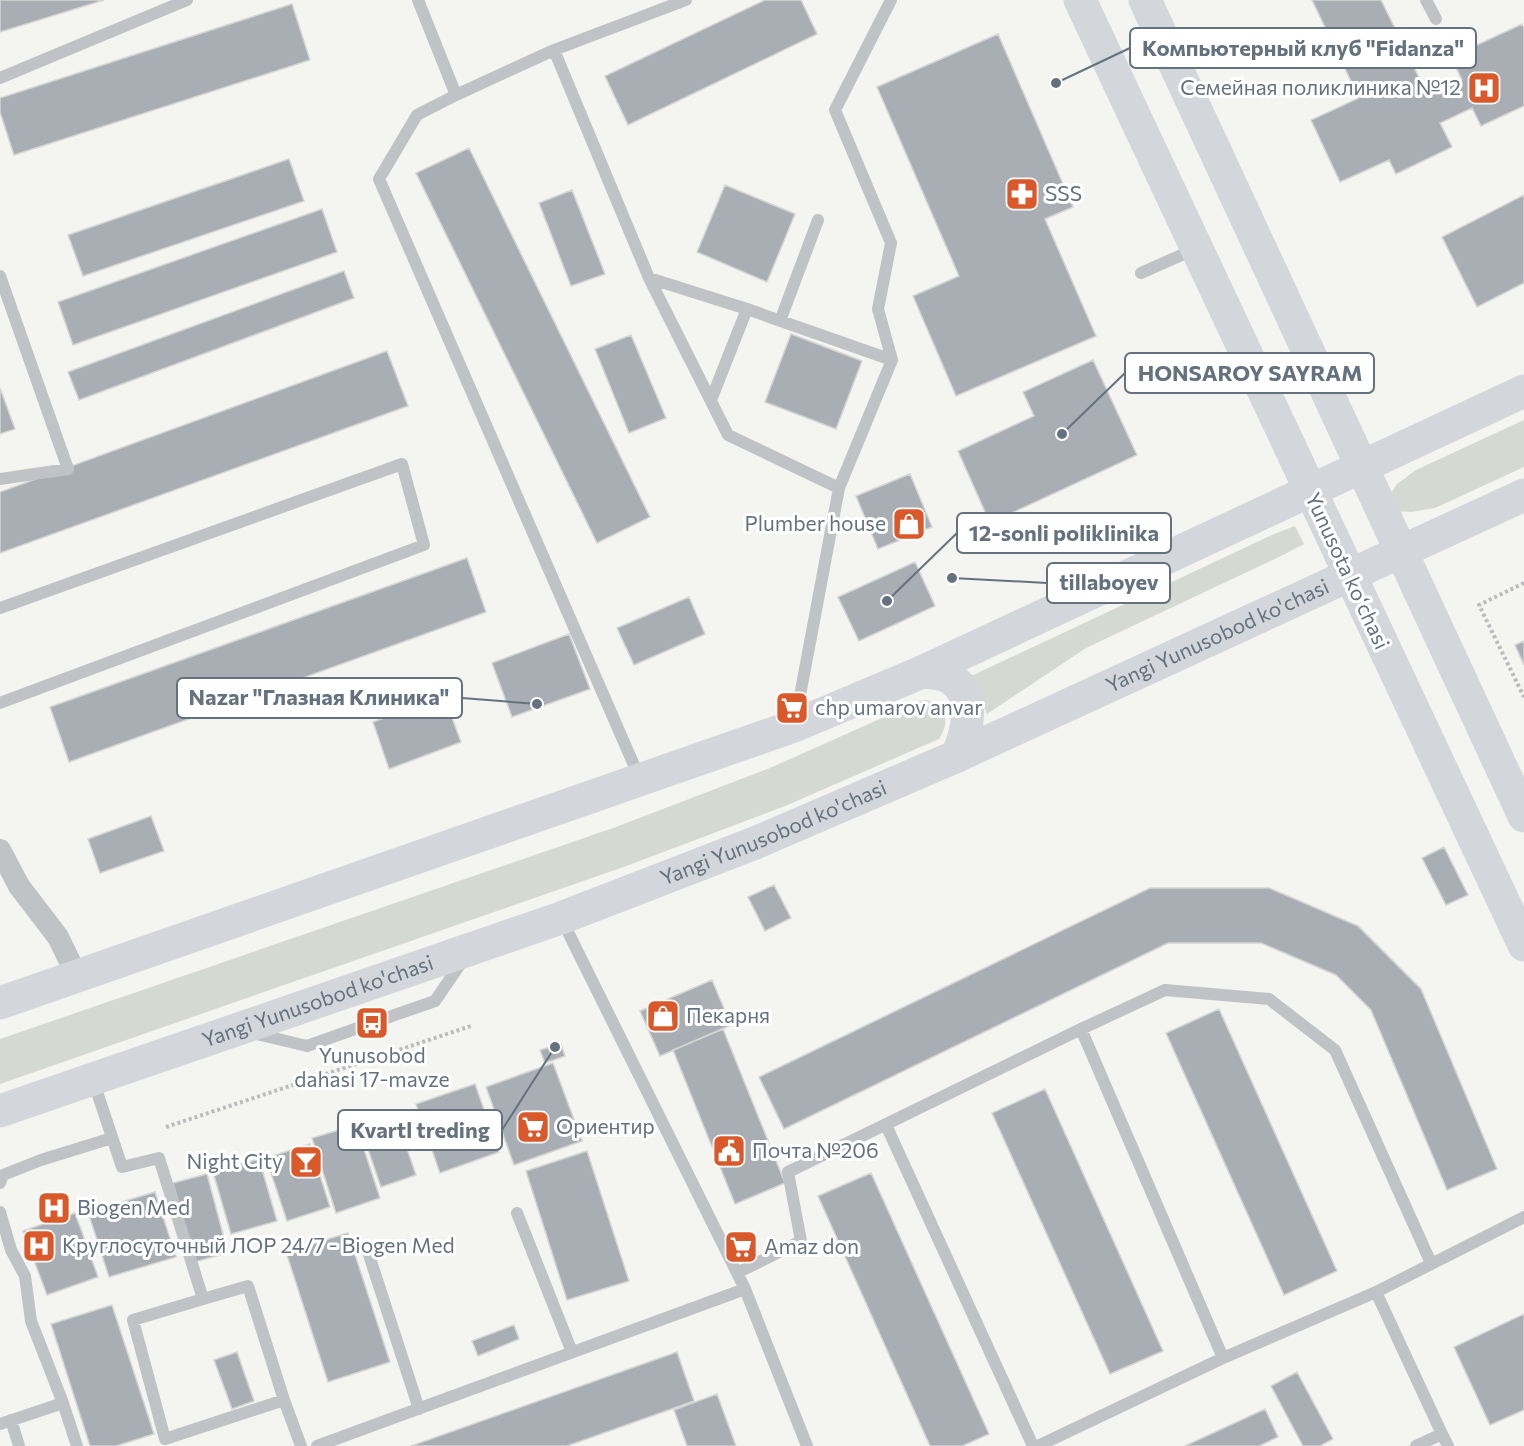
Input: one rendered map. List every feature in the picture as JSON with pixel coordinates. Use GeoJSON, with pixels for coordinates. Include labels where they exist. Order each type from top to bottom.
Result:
{"type":"FeatureCollection","features":[{"type":"Feature","properties":{"kind":"main road","name":"Yunusota koʻchasi"},"geometry":{"type":"LineString","coordinates":[[1080,0],[1524,945]]}},
{"type":"Feature","properties":{"kind":"main road"},"geometry":{"type":"LineString","coordinates":[[1145,0],[1524,816]]}},
{"type":"Feature","properties":{"kind":"main road"},"geometry":{"type":"LineString","coordinates":[[0,1003],[794,726],[922,672],[1524,391]]}},
{"type":"Feature","properties":{"kind":"main road","name":"Yangi Yunusobod ko'chasi"},"geometry":{"type":"LineString","coordinates":[[0,1111],[561,918],[754,843],[957,756],[1524,495]]}},
{"type":"Feature","properties":{"kind":"main road"},"geometry":{"type":"LineString","coordinates":[[922,672],[944,675],[957,682],[963,691],[968,714],[967,727],[957,756]]}},
{"type":"Feature","properties":{"kind":"street"},"geometry":{"type":"LineString","coordinates":[[0,850],[19,886],[58,937],[77,976]]}},
{"type":"Feature","properties":{"kind":"lane"},"geometry":{"type":"LineString","coordinates":[[0,78],[187,0]]}},
{"type":"Feature","properties":{"kind":"lane"},"geometry":{"type":"LineString","coordinates":[[418,0],[456,95]]}},
{"type":"Feature","properties":{"kind":"lane"},"geometry":{"type":"LineString","coordinates":[[641,780],[379,179],[417,115],[554,50],[686,0]]}},
{"type":"Feature","properties":{"kind":"lane"},"geometry":{"type":"LineString","coordinates":[[1426,0],[1436,19]]}},
{"type":"Feature","properties":{"kind":"lane"},"geometry":{"type":"LineString","coordinates":[[794,726],[840,488],[892,360],[878,309],[891,243],[835,110],[889,1]]}},
{"type":"Feature","properties":{"kind":"lane"},"geometry":{"type":"LineString","coordinates":[[554,50],[649,278],[728,435],[840,488]]}},
{"type":"Feature","properties":{"kind":"lane"},"geometry":{"type":"LineString","coordinates":[[780,321],[818,220]]}},
{"type":"Feature","properties":{"kind":"lane"},"geometry":{"type":"LineString","coordinates":[[1141,273],[1198,248]]}},
{"type":"Feature","properties":{"kind":"lane"},"geometry":{"type":"LineString","coordinates":[[0,276],[68,469],[0,479]]}},
{"type":"Feature","properties":{"kind":"lane"},"geometry":{"type":"LineString","coordinates":[[649,278],[747,309],[892,360]]}},
{"type":"Feature","properties":{"kind":"lane"},"geometry":{"type":"LineString","coordinates":[[711,400],[747,309]]}},
{"type":"Feature","properties":{"kind":"lane"},"geometry":{"type":"LineString","coordinates":[[0,608],[402,464],[424,545],[0,703]]}},
{"type":"Feature","properties":{"kind":"lane"},"geometry":{"type":"LineString","coordinates":[[561,918],[745,1289],[807,1446]]}},
{"type":"Feature","properties":{"kind":"lane"},"geometry":{"type":"LineString","coordinates":[[737,1273],[801,1241],[788,1172],[1165,990],[1269,999],[1335,1050],[1431,1263]]}},
{"type":"Feature","properties":{"kind":"lane"},"geometry":{"type":"LineString","coordinates":[[1081,1029],[1223,1358]]}},
{"type":"Feature","properties":{"kind":"lane"},"geometry":{"type":"LineString","coordinates":[[93,1079],[122,1167],[159,1158],[203,1299]]}},
{"type":"Feature","properties":{"kind":"lane"},"geometry":{"type":"LineString","coordinates":[[886,1125],[1035,1446],[1223,1358],[1376,1292],[1524,1217]]}},
{"type":"Feature","properties":{"kind":"lane"},"geometry":{"type":"LineString","coordinates":[[0,1183],[3,1175],[41,1160],[112,1138]]}},
{"type":"Feature","properties":{"kind":"lane"},"geometry":{"type":"LineString","coordinates":[[0,1212],[11,1250],[25,1276],[32,1321],[63,1403],[76,1446]]}},
{"type":"Feature","properties":{"kind":"lane"},"geometry":{"type":"LineString","coordinates":[[517,1213],[572,1353]]}},
{"type":"Feature","properties":{"kind":"lane"},"geometry":{"type":"LineString","coordinates":[[369,1255],[419,1409]]}},
{"type":"Feature","properties":{"kind":"lane"},"geometry":{"type":"LineString","coordinates":[[284,1400],[166,1442],[133,1320],[248,1286],[301,1446]]}},
{"type":"Feature","properties":{"kind":"lane"},"geometry":{"type":"LineString","coordinates":[[317,1446],[745,1289]]}},
{"type":"Feature","properties":{"kind":"lane"},"geometry":{"type":"LineString","coordinates":[[1376,1292],[1448,1446]]}},
{"type":"Feature","properties":{"kind":"lane"},"geometry":{"type":"LineString","coordinates":[[19,1446],[5,1422],[63,1403]]}},
{"type":"Feature","properties":{"kind":"lane"},"geometry":{"type":"LineString","coordinates":[[1416,1446],[1442,1434]]}},
{"type":"Feature","properties":{"kind":"path"},"geometry":{"type":"LineString","coordinates":[[1524,583],[1479,605],[1524,697]]}},
{"type":"Feature","properties":{"kind":"path"},"geometry":{"type":"LineString","coordinates":[[166,1127],[471,1026]]}},
{"type":"Feature","properties":{"kind":"shaded area"},"geometry":{"type":"Polygon","coordinates":[[[1524,420],[1524,467],[1435,508],[1411,512],[1394,511],[1387,499],[1397,484],[1416,470],[1524,420]]]}},
{"type":"Feature","properties":{"kind":"shaded area"},"geometry":{"type":"Polygon","coordinates":[[[1295,526],[1304,544],[1086,648],[987,714],[971,676],[1295,526]]]}},
{"type":"Feature","properties":{"kind":"shaded area"},"geometry":{"type":"Polygon","coordinates":[[[927,700],[939,706],[945,715],[945,727],[939,739],[785,806],[629,865],[0,1084],[0,1039],[616,827],[770,768],[920,701],[927,700]]]}},
{"type":"Feature","properties":{"kind":"building"},"geometry":{"type":"Polygon","coordinates":[[[0,0],[104,0],[0,32],[0,0]]]}},
{"type":"Feature","properties":{"kind":"building"},"geometry":{"type":"Polygon","coordinates":[[[765,0],[801,0],[817,34],[628,125],[605,76],[765,0]]]}},
{"type":"Feature","properties":{"kind":"building","name":"Семейная поликлиника №12"},"geometry":{"type":"Polygon","coordinates":[[[1312,0],[1381,0],[1428,96],[1462,80],[1451,57],[1522,24],[1524,28],[1524,106],[1481,126],[1472,108],[1440,123],[1452,147],[1396,174],[1389,160],[1340,182],[1311,120],[1359,98],[1312,0]]]}},
{"type":"Feature","properties":{"kind":"building"},"geometry":{"type":"Polygon","coordinates":[[[292,4],[310,60],[14,155],[0,112],[0,98],[292,4]]]}},
{"type":"Feature","properties":{"kind":"building"},"geometry":{"type":"Polygon","coordinates":[[[998,34],[1073,207],[1045,219],[1096,336],[956,396],[913,296],[959,276],[877,87],[998,34]]]}},
{"type":"Feature","properties":{"kind":"building"},"geometry":{"type":"Polygon","coordinates":[[[469,148],[650,517],[597,543],[416,173],[469,148]]]}},
{"type":"Feature","properties":{"kind":"building"},"geometry":{"type":"Polygon","coordinates":[[[289,159],[304,201],[83,276],[68,235],[289,159]]]}},
{"type":"Feature","properties":{"kind":"building"},"geometry":{"type":"Polygon","coordinates":[[[725,185],[795,214],[767,282],[697,252],[725,185]]]}},
{"type":"Feature","properties":{"kind":"building"},"geometry":{"type":"Polygon","coordinates":[[[572,190],[605,274],[571,286],[539,203],[572,190]]]}},
{"type":"Feature","properties":{"kind":"building"},"geometry":{"type":"Polygon","coordinates":[[[1524,195],[1524,283],[1477,307],[1442,237],[1524,195]]]}},
{"type":"Feature","properties":{"kind":"building"},"geometry":{"type":"Polygon","coordinates":[[[322,209],[337,252],[73,345],[58,302],[322,209]]]}},
{"type":"Feature","properties":{"kind":"building"},"geometry":{"type":"Polygon","coordinates":[[[344,271],[354,298],[79,400],[68,372],[344,271]]]}},
{"type":"Feature","properties":{"kind":"building"},"geometry":{"type":"Polygon","coordinates":[[[791,334],[862,361],[836,429],[765,402],[791,334]]]}},
{"type":"Feature","properties":{"kind":"building"},"geometry":{"type":"Polygon","coordinates":[[[631,335],[666,418],[629,433],[595,349],[631,335]]]}},
{"type":"Feature","properties":{"kind":"building"},"geometry":{"type":"Polygon","coordinates":[[[387,351],[408,406],[0,553],[0,492],[387,351]]]}},
{"type":"Feature","properties":{"kind":"building"},"geometry":{"type":"Polygon","coordinates":[[[1093,360],[1137,455],[990,523],[958,451],[1034,416],[1023,392],[1093,360]]]}},
{"type":"Feature","properties":{"kind":"building"},"geometry":{"type":"Polygon","coordinates":[[[0,388],[15,429],[0,434],[0,388]]]}},
{"type":"Feature","properties":{"kind":"building"},"geometry":{"type":"Polygon","coordinates":[[[910,474],[932,527],[878,549],[856,496],[910,474]]]}},
{"type":"Feature","properties":{"kind":"building"},"geometry":{"type":"Polygon","coordinates":[[[467,558],[486,612],[69,762],[50,707],[467,558]]]}},
{"type":"Feature","properties":{"kind":"building"},"geometry":{"type":"Polygon","coordinates":[[[915,562],[935,606],[859,641],[838,597],[915,562]]]}},
{"type":"Feature","properties":{"kind":"building"},"geometry":{"type":"Polygon","coordinates":[[[689,597],[705,634],[634,665],[617,628],[689,597]]]}},
{"type":"Feature","properties":{"kind":"building"},"geometry":{"type":"Polygon","coordinates":[[[569,634],[590,689],[512,717],[492,663],[569,634]]]}},
{"type":"Feature","properties":{"kind":"building"},"geometry":{"type":"Polygon","coordinates":[[[1524,641],[1524,665],[1515,645],[1524,641]]]}},
{"type":"Feature","properties":{"kind":"building"},"geometry":{"type":"Polygon","coordinates":[[[444,696],[461,742],[389,769],[373,722],[444,696]]]}},
{"type":"Feature","properties":{"kind":"building"},"geometry":{"type":"Polygon","coordinates":[[[151,816],[164,851],[100,873],[88,839],[151,816]]]}},
{"type":"Feature","properties":{"kind":"building"},"geometry":{"type":"Polygon","coordinates":[[[1444,847],[1468,895],[1446,905],[1422,858],[1444,847]]]}},
{"type":"Feature","properties":{"kind":"building"},"geometry":{"type":"Polygon","coordinates":[[[774,885],[791,918],[765,931],[748,897],[774,885]]]}},
{"type":"Feature","properties":{"kind":"building"},"geometry":{"type":"Polygon","coordinates":[[[1150,888],[1269,888],[1358,926],[1421,989],[1497,1169],[1447,1190],[1371,1010],[1336,975],[1261,943],[1168,943],[784,1129],[759,1077],[1150,888]]]}},
{"type":"Feature","properties":{"kind":"building"},"geometry":{"type":"Polygon","coordinates":[[[712,980],[731,1025],[660,1056],[640,1011],[712,980]]]}},
{"type":"Feature","properties":{"kind":"building"},"geometry":{"type":"Polygon","coordinates":[[[1219,1009],[1337,1271],[1284,1295],[1166,1033],[1219,1009]]]}},
{"type":"Feature","properties":{"kind":"building"},"geometry":{"type":"Polygon","coordinates":[[[723,1029],[785,1183],[735,1204],[673,1050],[723,1029]]]}},
{"type":"Feature","properties":{"kind":"building"},"geometry":{"type":"Polygon","coordinates":[[[561,1044],[565,1056],[545,1063],[540,1050],[561,1044]]]}},
{"type":"Feature","properties":{"kind":"building"},"geometry":{"type":"Polygon","coordinates":[[[553,1063],[582,1141],[514,1165],[486,1087],[553,1063]]]}},
{"type":"Feature","properties":{"kind":"building"},"geometry":{"type":"Polygon","coordinates":[[[475,1084],[499,1152],[440,1173],[416,1104],[475,1084]]]}},
{"type":"Feature","properties":{"kind":"building"},"geometry":{"type":"Polygon","coordinates":[[[1045,1089],[1163,1351],[1110,1374],[992,1113],[1045,1089]]]}},
{"type":"Feature","properties":{"kind":"building"},"geometry":{"type":"Polygon","coordinates":[[[396,1117],[416,1175],[381,1187],[361,1129],[396,1117]]]}},
{"type":"Feature","properties":{"kind":"building"},"geometry":{"type":"Polygon","coordinates":[[[356,1125],[380,1198],[336,1213],[312,1138],[356,1125]]]}},
{"type":"Feature","properties":{"kind":"building"},"geometry":{"type":"Polygon","coordinates":[[[310,1144],[330,1207],[287,1221],[266,1158],[310,1144]]]}},
{"type":"Feature","properties":{"kind":"building"},"geometry":{"type":"Polygon","coordinates":[[[587,1151],[629,1281],[567,1300],[526,1171],[587,1151]]]}},
{"type":"Feature","properties":{"kind":"building"},"geometry":{"type":"Polygon","coordinates":[[[259,1159],[277,1221],[231,1234],[213,1172],[259,1159]]]}},
{"type":"Feature","properties":{"kind":"building"},"geometry":{"type":"Polygon","coordinates":[[[871,1173],[989,1434],[962,1446],[930,1446],[818,1196],[871,1173]]]}},
{"type":"Feature","properties":{"kind":"building"},"geometry":{"type":"Polygon","coordinates":[[[207,1174],[228,1253],[194,1262],[173,1183],[207,1174]]]}},
{"type":"Feature","properties":{"kind":"building"},"geometry":{"type":"Polygon","coordinates":[[[155,1192],[176,1257],[109,1277],[88,1212],[155,1192]]]}},
{"type":"Feature","properties":{"kind":"building"},"geometry":{"type":"Polygon","coordinates":[[[75,1213],[98,1277],[47,1295],[23,1231],[75,1213]]]}},
{"type":"Feature","properties":{"kind":"building"},"geometry":{"type":"Polygon","coordinates":[[[348,1233],[390,1362],[328,1382],[286,1252],[348,1233]]]}},
{"type":"Feature","properties":{"kind":"building"},"geometry":{"type":"Polygon","coordinates":[[[112,1305],[154,1434],[116,1446],[90,1446],[51,1324],[112,1305]]]}},
{"type":"Feature","properties":{"kind":"building"},"geometry":{"type":"Polygon","coordinates":[[[1524,1314],[1524,1410],[1490,1425],[1454,1347],[1524,1314]]]}},
{"type":"Feature","properties":{"kind":"building"},"geometry":{"type":"Polygon","coordinates":[[[514,1325],[519,1339],[478,1356],[472,1341],[514,1325]]]}},
{"type":"Feature","properties":{"kind":"building"},"geometry":{"type":"Polygon","coordinates":[[[237,1352],[254,1401],[232,1409],[214,1360],[237,1352]]]}},
{"type":"Feature","properties":{"kind":"building"},"geometry":{"type":"Polygon","coordinates":[[[677,1352],[694,1401],[567,1446],[411,1446],[677,1352]]]}},
{"type":"Feature","properties":{"kind":"building"},"geometry":{"type":"Polygon","coordinates":[[[1297,1372],[1333,1439],[1320,1446],[1303,1446],[1271,1386],[1297,1372]]]}},
{"type":"Feature","properties":{"kind":"building"},"geometry":{"type":"Polygon","coordinates":[[[717,1394],[736,1446],[687,1446],[674,1410],[717,1394]]]}},
{"type":"Feature","properties":{"kind":"building"},"geometry":{"type":"Polygon","coordinates":[[[1265,1409],[1278,1437],[1259,1446],[1185,1446],[1265,1409]]]}},
{"type":"Feature","properties":{"kind":"place","name":"Компьютерный клуб \"Fidanza\""},"geometry":{"type":"Point","coordinates":[1056,83]}},
{"type":"Feature","properties":{"kind":"place","name":"Семейная поликлиника №12"},"geometry":{"type":"Point","coordinates":[1484,88]}},
{"type":"Feature","properties":{"kind":"place","name":"SSS"},"geometry":{"type":"Point","coordinates":[1022,194]}},
{"type":"Feature","properties":{"kind":"place","name":"HONSAROY SAYRAM"},"geometry":{"type":"Point","coordinates":[1062,434]}},
{"type":"Feature","properties":{"kind":"place","name":"Plumber house"},"geometry":{"type":"Point","coordinates":[909,524]}},
{"type":"Feature","properties":{"kind":"place","name":"tillaboyev"},"geometry":{"type":"Point","coordinates":[952,578]}},
{"type":"Feature","properties":{"kind":"place","name":"12-sonli poliklinika"},"geometry":{"type":"Point","coordinates":[887,601]}},
{"type":"Feature","properties":{"kind":"place","name":"Nazar \"Глазная Клиника\""},"geometry":{"type":"Point","coordinates":[537,704]}},
{"type":"Feature","properties":{"kind":"place","name":"chp umarov anvar"},"geometry":{"type":"Point","coordinates":[792,708]}},
{"type":"Feature","properties":{"kind":"place","name":"Пекарня"},"geometry":{"type":"Point","coordinates":[663,1016]}},
{"type":"Feature","properties":{"kind":"place","name":"Yunusobod dahasi 17-mavze"},"geometry":{"type":"Point","coordinates":[372,1023]}},
{"type":"Feature","properties":{"kind":"place","name":"Kvartl treding"},"geometry":{"type":"Point","coordinates":[555,1047]}},
{"type":"Feature","properties":{"kind":"place","name":"Ориентир"},"geometry":{"type":"Point","coordinates":[533,1127]}},
{"type":"Feature","properties":{"kind":"place","name":"Почта №206"},"geometry":{"type":"Point","coordinates":[729,1151]}},
{"type":"Feature","properties":{"kind":"place","name":"Night City"},"geometry":{"type":"Point","coordinates":[306,1162]}},
{"type":"Feature","properties":{"kind":"place","name":"Biogen Med"},"geometry":{"type":"Point","coordinates":[54,1208]}},
{"type":"Feature","properties":{"kind":"place","name":"Круглосуточный ЛОР 24/7 - Biogen Med"},"geometry":{"type":"Point","coordinates":[39,1246]}},
{"type":"Feature","properties":{"kind":"place","name":"Amaz don"},"geometry":{"type":"Point","coordinates":[741,1247]}}]}
